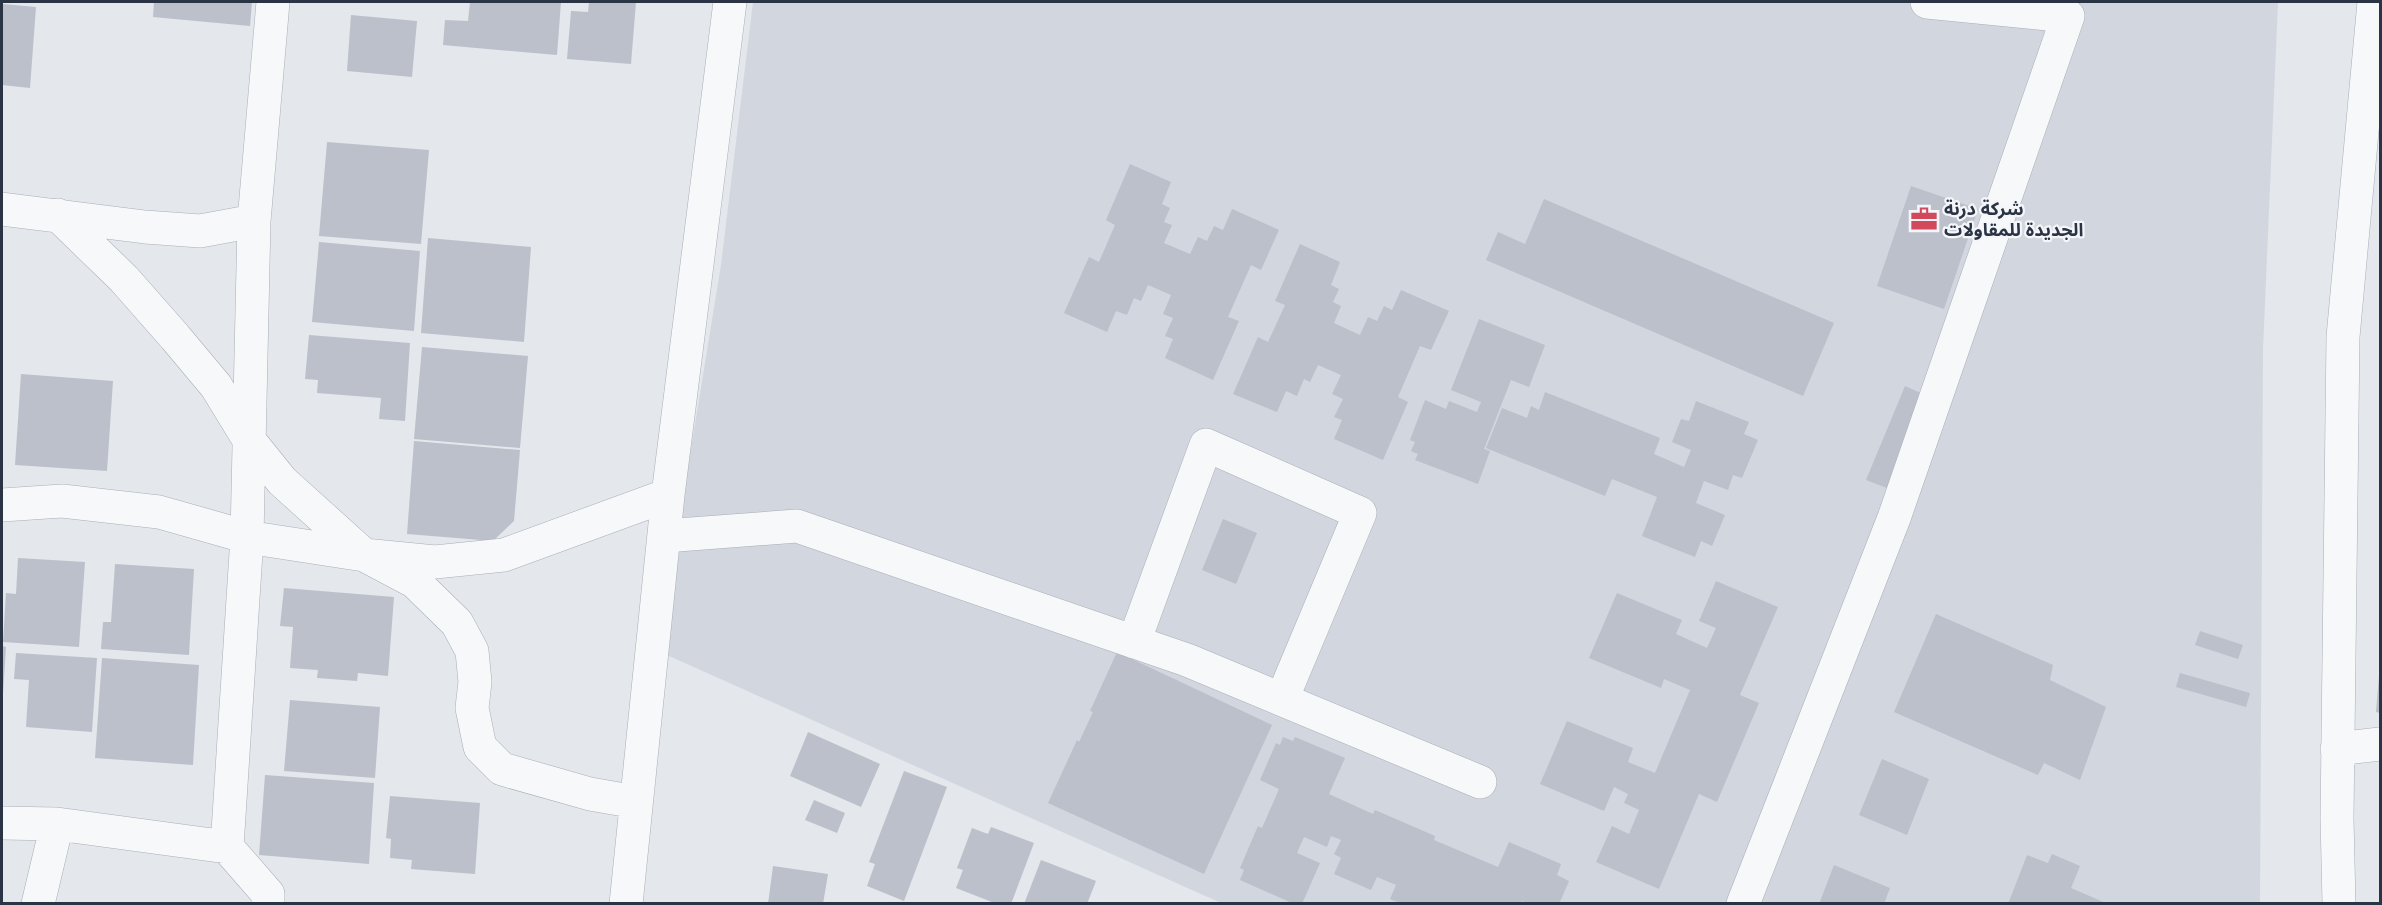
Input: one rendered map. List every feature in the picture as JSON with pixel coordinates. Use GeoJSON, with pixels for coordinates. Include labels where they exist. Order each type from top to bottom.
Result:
{"type":"FeatureCollection","features":[{"type":"Feature","properties":{"kind":"street"},"geometry":{"type":"LineString","coordinates":[[227,847],[247,537],[254,221],[273,2]]}},
{"type":"Feature","properties":{"kind":"street"},"geometry":{"type":"LineString","coordinates":[[626,903],[668,495],[730,2]]}},
{"type":"Feature","properties":{"kind":"street"},"geometry":{"type":"LineString","coordinates":[[1743,903],[1894,518],[2054,9],[1927,2]]}},
{"type":"Feature","properties":{"kind":"street"},"geometry":{"type":"LineString","coordinates":[[2339,903],[2337,749],[2343,337],[2375,47],[2374,2]]}},
{"type":"Feature","properties":{"kind":"street"},"geometry":{"type":"LineString","coordinates":[[2,209],[145,227],[200,231],[254,221]]}},
{"type":"Feature","properties":{"kind":"street"},"geometry":{"type":"LineString","coordinates":[[58,215],[124,279],[175,337],[216,386],[249,440],[282,481],[364,555],[415,582],[458,623],[471,651],[475,682],[472,708],[480,747],[502,769],[590,794],[636,802]]}},
{"type":"Feature","properties":{"kind":"street"},"geometry":{"type":"LineString","coordinates":[[1134,642],[1206,445],[1360,513],[1282,699]]}},
{"type":"Feature","properties":{"kind":"street"},"geometry":{"type":"LineString","coordinates":[[2,505],[62,501],[159,512],[247,537],[364,555],[435,562],[504,555],[668,495]]}},
{"type":"Feature","properties":{"kind":"street"},"geometry":{"type":"LineString","coordinates":[[664,536],[797,526],[1187,660],[1480,782]]}},
{"type":"Feature","properties":{"kind":"street"},"geometry":{"type":"LineString","coordinates":[[2337,749],[2380,744]]}},
{"type":"Feature","properties":{"kind":"street"},"geometry":{"type":"LineString","coordinates":[[2,823],[57,825],[227,847],[268,894],[268,903]]}},
{"type":"Feature","properties":{"kind":"street"},"geometry":{"type":"LineString","coordinates":[[38,903],[57,825]]}},
{"type":"Feature","properties":{"kind":"shaded area"},"geometry":{"type":"Polygon","coordinates":[[[753,2],[2278,2],[2263,349],[2260,903],[1221,903],[658,651],[721,265],[753,2]]]}},
{"type":"Feature","properties":{"kind":"building"},"geometry":{"type":"Polygon","coordinates":[[[154,2],[252,2],[250,26],[153,17],[154,2]]]}},
{"type":"Feature","properties":{"kind":"building"},"geometry":{"type":"Polygon","coordinates":[[[470,2],[561,2],[557,55],[443,45],[445,20],[468,21],[470,2]]]}},
{"type":"Feature","properties":{"kind":"building"},"geometry":{"type":"Polygon","coordinates":[[[589,2],[636,2],[631,64],[567,59],[571,11],[588,12],[589,2]]]}},
{"type":"Feature","properties":{"kind":"building"},"geometry":{"type":"Polygon","coordinates":[[[2,4],[36,7],[30,88],[2,85],[2,4]]]}},
{"type":"Feature","properties":{"kind":"building"},"geometry":{"type":"Polygon","coordinates":[[[351,15],[417,21],[412,77],[347,71],[351,15]]]}},
{"type":"Feature","properties":{"kind":"building"},"geometry":{"type":"Polygon","coordinates":[[[327,142],[429,150],[421,244],[319,236],[327,142]]]}},
{"type":"Feature","properties":{"kind":"building"},"geometry":{"type":"Polygon","coordinates":[[[1130,164],[1171,182],[1162,204],[1170,208],[1164,222],[1172,225],[1164,243],[1190,254],[1198,237],[1207,241],[1214,226],[1223,230],[1232,209],[1279,230],[1261,270],[1251,265],[1228,317],[1239,321],[1213,380],[1165,358],[1173,339],[1165,336],[1173,318],[1163,314],[1171,295],[1148,285],[1141,301],[1134,298],[1127,315],[1116,311],[1107,332],[1064,313],[1089,257],[1099,262],[1115,225],[1106,220],[1130,164]]]}},
{"type":"Feature","properties":{"kind":"building"},"geometry":{"type":"Polygon","coordinates":[[[1911,186],[1978,209],[1944,309],[1877,286],[1911,186]]]}},
{"type":"Feature","properties":{"kind":"building"},"geometry":{"type":"Polygon","coordinates":[[[1544,199],[1834,323],[1803,396],[1486,260],[1498,232],[1525,244],[1544,199]]]}},
{"type":"Feature","properties":{"kind":"building"},"geometry":{"type":"Polygon","coordinates":[[[428,238],[531,247],[524,342],[421,333],[428,238]]]}},
{"type":"Feature","properties":{"kind":"building"},"geometry":{"type":"Polygon","coordinates":[[[319,242],[420,251],[414,331],[312,322],[319,242]]]}},
{"type":"Feature","properties":{"kind":"building"},"geometry":{"type":"Polygon","coordinates":[[[1300,244],[1340,262],[1331,285],[1339,289],[1333,302],[1341,306],[1334,323],[1360,335],[1368,317],[1377,321],[1384,306],[1392,310],[1401,290],[1449,311],[1431,350],[1420,346],[1398,397],[1408,402],[1383,460],[1334,439],[1342,420],[1334,417],[1343,399],[1332,394],[1341,375],[1318,365],[1310,382],[1304,379],[1297,396],[1286,391],[1277,412],[1233,394],[1258,337],[1268,342],[1285,305],[1275,301],[1300,244]]]}},
{"type":"Feature","properties":{"kind":"building"},"geometry":{"type":"Polygon","coordinates":[[[1479,319],[1545,345],[1529,387],[1511,380],[1484,449],[1490,451],[1478,484],[1415,460],[1418,454],[1411,451],[1415,442],[1410,440],[1425,400],[1446,409],[1449,401],[1477,412],[1481,402],[1451,390],[1479,319]]]}},
{"type":"Feature","properties":{"kind":"building"},"geometry":{"type":"Polygon","coordinates":[[[309,335],[410,343],[405,421],[379,419],[381,398],[317,393],[318,380],[305,379],[309,335]]]}},
{"type":"Feature","properties":{"kind":"building"},"geometry":{"type":"Polygon","coordinates":[[[422,347],[528,356],[520,448],[414,439],[422,347]]]}},
{"type":"Feature","properties":{"kind":"building"},"geometry":{"type":"Polygon","coordinates":[[[21,374],[113,381],[107,471],[15,465],[21,374]]]}},
{"type":"Feature","properties":{"kind":"building"},"geometry":{"type":"Polygon","coordinates":[[[1905,386],[1925,395],[1887,488],[1866,480],[1905,386]]]}},
{"type":"Feature","properties":{"kind":"building"},"geometry":{"type":"Polygon","coordinates":[[[1545,392],[1660,438],[1654,454],[1684,467],[1691,450],[1672,442],[1681,419],[1689,421],[1696,401],[1749,422],[1744,434],[1758,440],[1742,478],[1733,475],[1728,490],[1704,481],[1696,503],[1725,515],[1712,546],[1701,541],[1695,557],[1642,536],[1657,497],[1612,479],[1605,496],[1486,448],[1502,408],[1527,418],[1531,406],[1539,410],[1545,392]]]}},
{"type":"Feature","properties":{"kind":"building"},"geometry":{"type":"Polygon","coordinates":[[[414,441],[520,450],[514,521],[493,541],[407,534],[414,441]]]}},
{"type":"Feature","properties":{"kind":"building"},"geometry":{"type":"Polygon","coordinates":[[[1223,519],[1257,533],[1236,584],[1202,570],[1223,519]]]}},
{"type":"Feature","properties":{"kind":"building"},"geometry":{"type":"Polygon","coordinates":[[[18,558],[85,562],[79,647],[3,642],[6,593],[16,594],[18,558]]]}},
{"type":"Feature","properties":{"kind":"building"},"geometry":{"type":"Polygon","coordinates":[[[115,564],[194,569],[189,655],[101,649],[103,622],[111,622],[115,564]]]}},
{"type":"Feature","properties":{"kind":"building"},"geometry":{"type":"Polygon","coordinates":[[[1716,581],[1778,607],[1740,695],[1759,703],[1717,802],[1699,794],[1659,889],[1596,862],[1612,826],[1629,834],[1639,810],[1624,803],[1628,794],[1614,787],[1604,811],[1540,784],[1567,721],[1633,748],[1628,762],[1655,773],[1690,690],[1664,679],[1661,688],[1589,658],[1617,593],[1682,620],[1676,634],[1707,648],[1716,628],[1699,621],[1716,581]]]}},
{"type":"Feature","properties":{"kind":"building"},"geometry":{"type":"Polygon","coordinates":[[[284,588],[394,597],[388,676],[358,673],[357,681],[317,678],[318,670],[290,668],[293,627],[280,626],[284,588]]]}},
{"type":"Feature","properties":{"kind":"building"},"geometry":{"type":"Polygon","coordinates":[[[1936,614],[2053,665],[2050,680],[2106,707],[2080,780],[2044,763],[2038,775],[1894,712],[1936,614]]]}},
{"type":"Feature","properties":{"kind":"building"},"geometry":{"type":"Polygon","coordinates":[[[2200,631],[2243,645],[2238,659],[2195,645],[2200,631]]]}},
{"type":"Feature","properties":{"kind":"building"},"geometry":{"type":"Polygon","coordinates":[[[2,646],[6,647],[3,694],[2,694],[2,646]]]}},
{"type":"Feature","properties":{"kind":"building"},"geometry":{"type":"Polygon","coordinates":[[[1117,652],[1272,725],[1204,874],[1048,803],[1077,740],[1079,742],[1093,712],[1090,711],[1117,652]]]}},
{"type":"Feature","properties":{"kind":"building"},"geometry":{"type":"Polygon","coordinates":[[[16,653],[97,658],[92,732],[26,727],[29,680],[14,679],[16,653]]]}},
{"type":"Feature","properties":{"kind":"building"},"geometry":{"type":"Polygon","coordinates":[[[102,658],[199,665],[193,765],[95,758],[102,658]]]}},
{"type":"Feature","properties":{"kind":"building"},"geometry":{"type":"Polygon","coordinates":[[[2180,673],[2250,693],[2246,707],[2176,687],[2180,673]]]}},
{"type":"Feature","properties":{"kind":"building"},"geometry":{"type":"Polygon","coordinates":[[[2380,676],[2380,713],[2376,712],[2380,676]]]}},
{"type":"Feature","properties":{"kind":"building"},"geometry":{"type":"Polygon","coordinates":[[[290,700],[380,707],[375,778],[284,771],[290,700]]]}},
{"type":"Feature","properties":{"kind":"building"},"geometry":{"type":"Polygon","coordinates":[[[808,732],[880,764],[861,807],[790,776],[808,732]]]}},
{"type":"Feature","properties":{"kind":"building"},"geometry":{"type":"Polygon","coordinates":[[[1283,737],[1293,741],[1295,737],[1345,758],[1329,794],[1373,814],[1375,810],[1435,836],[1434,840],[1498,867],[1509,842],[1561,864],[1557,875],[1569,881],[1559,904],[1528,904],[1522,901],[1521,904],[1402,904],[1390,899],[1396,885],[1377,877],[1371,890],[1334,874],[1341,858],[1334,854],[1341,840],[1331,836],[1327,847],[1304,837],[1297,853],[1320,863],[1302,904],[1294,904],[1240,880],[1244,870],[1240,868],[1258,826],[1262,828],[1279,789],[1260,780],[1276,743],[1280,745],[1283,737]]]}},
{"type":"Feature","properties":{"kind":"building"},"geometry":{"type":"Polygon","coordinates":[[[1882,759],[1929,779],[1907,835],[1859,815],[1882,759]]]}},
{"type":"Feature","properties":{"kind":"building"},"geometry":{"type":"Polygon","coordinates":[[[904,771],[947,787],[904,901],[867,886],[875,864],[869,862],[904,771]]]}},
{"type":"Feature","properties":{"kind":"building"},"geometry":{"type":"Polygon","coordinates":[[[265,775],[374,783],[369,864],[259,855],[265,775]]]}},
{"type":"Feature","properties":{"kind":"building"},"geometry":{"type":"Polygon","coordinates":[[[390,796],[480,803],[475,874],[411,869],[412,860],[390,858],[391,839],[386,838],[390,796]]]}},
{"type":"Feature","properties":{"kind":"building"},"geometry":{"type":"Polygon","coordinates":[[[814,800],[845,813],[837,833],[805,820],[814,800]]]}},
{"type":"Feature","properties":{"kind":"building"},"geometry":{"type":"Polygon","coordinates":[[[991,827],[1034,843],[1011,904],[997,904],[956,888],[963,870],[957,868],[972,828],[988,834],[991,827]]]}},
{"type":"Feature","properties":{"kind":"building"},"geometry":{"type":"Polygon","coordinates":[[[2052,854],[2080,866],[2071,888],[2108,904],[2008,904],[2027,855],[2048,863],[2052,854]]]}},
{"type":"Feature","properties":{"kind":"building"},"geometry":{"type":"Polygon","coordinates":[[[1041,860],[1096,881],[1087,904],[1024,904],[1041,860]]]}},
{"type":"Feature","properties":{"kind":"building"},"geometry":{"type":"Polygon","coordinates":[[[1834,865],[1890,888],[1884,904],[1819,904],[1834,865]]]}},
{"type":"Feature","properties":{"kind":"building"},"geometry":{"type":"Polygon","coordinates":[[[773,866],[828,874],[823,904],[768,904],[773,866]]]}},
{"type":"Feature","properties":{"kind":"place","name":"شركة درنة الجديدة للمقاولات"},"geometry":{"type":"Point","coordinates":[1924,219]}}]}
